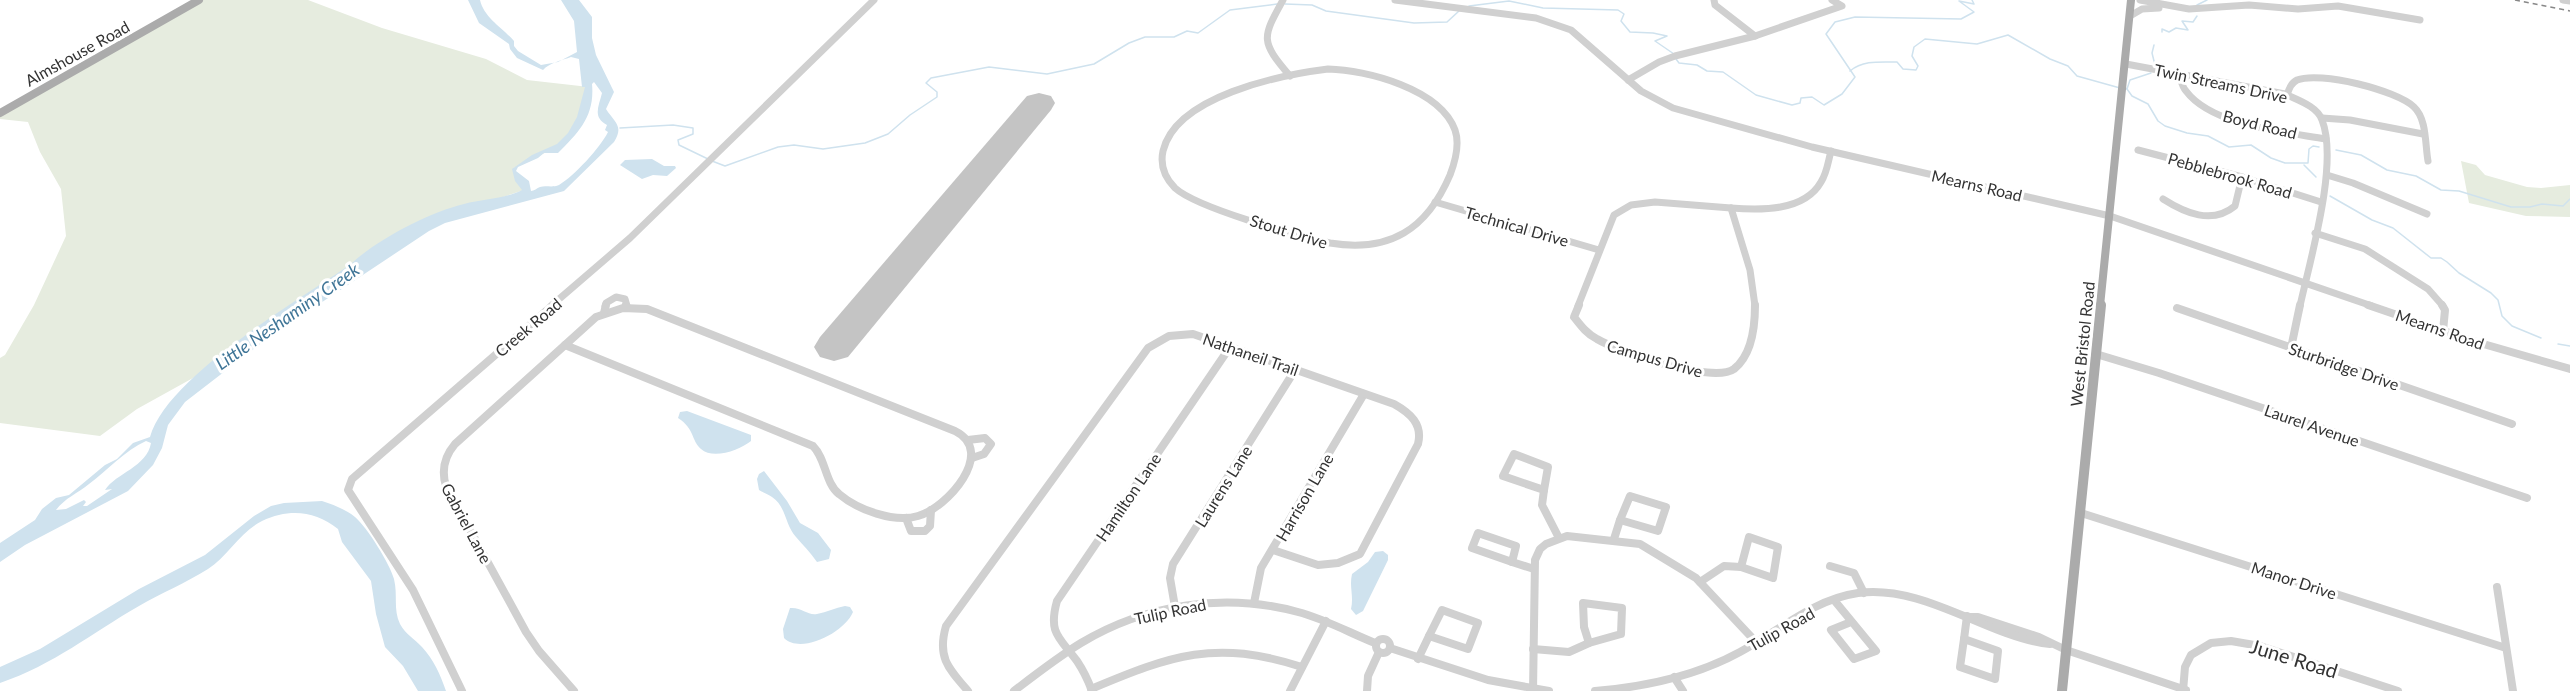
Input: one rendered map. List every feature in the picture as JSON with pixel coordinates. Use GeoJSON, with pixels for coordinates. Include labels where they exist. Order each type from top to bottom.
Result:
{"type":"FeatureCollection","features":[{"type":"Feature","properties":{"kind":"main road","name":"Almshouse Road"},"geometry":{"type":"LineString","coordinates":[[0,112],[199,0]]}},
{"type":"Feature","properties":{"kind":"main road","name":"West Bristol Road"},"geometry":{"type":"LineString","coordinates":[[2062,691],[2131,0]]}},
{"type":"Feature","properties":{"kind":"street","name":"Creek Road"},"geometry":{"type":"LineString","coordinates":[[462,691],[413,590],[350,496],[350,483],[355,475],[630,238],[874,0]]}},
{"type":"Feature","properties":{"kind":"street"},"geometry":{"type":"LineString","coordinates":[[1283,0],[1269,45],[1278,62],[1290,76]]}},
{"type":"Feature","properties":{"kind":"street","name":"Mearns Road"},"geometry":{"type":"LineString","coordinates":[[1395,0],[1536,18],[1563,26],[1581,38],[1648,97],[1663,104],[1749,130],[1846,155],[2110,216],[2443,331],[2570,369]]}},
{"type":"Feature","properties":{"kind":"street"},"geometry":{"type":"LineString","coordinates":[[1713,0],[1715,5],[1755,36]]}},
{"type":"Feature","properties":{"kind":"street"},"geometry":{"type":"LineString","coordinates":[[1628,80],[1642,75],[1664,60],[1691,51],[1755,36],[1842,6],[1832,0]]}},
{"type":"Feature","properties":{"kind":"street"},"geometry":{"type":"LineString","coordinates":[[2131,0],[2200,13],[2238,5],[2288,10],[2338,6],[2420,20]]}},
{"type":"Feature","properties":{"kind":"street"},"geometry":{"type":"LineString","coordinates":[[2140,0],[2163,7]]}},
{"type":"Feature","properties":{"kind":"street"},"geometry":{"type":"LineString","coordinates":[[2151,0],[2163,7]]}},
{"type":"Feature","properties":{"kind":"street"},"geometry":{"type":"LineString","coordinates":[[2563,0],[2570,1]]}},
{"type":"Feature","properties":{"kind":"street"},"geometry":{"type":"LineString","coordinates":[[2130,16],[2142,9],[2163,7]]}},
{"type":"Feature","properties":{"kind":"street","name":"Twin Streams Drive"},"geometry":{"type":"LineString","coordinates":[[2126,64],[2287,95],[2307,104],[2322,118]]}},
{"type":"Feature","properties":{"kind":"street","name":"Stout Drive"},"geometry":{"type":"LineString","coordinates":[[1323,69],[1356,71],[1414,92],[1438,108],[1455,131],[1458,149],[1456,162],[1435,202],[1421,221],[1401,236],[1373,244],[1343,245],[1322,242],[1200,203],[1174,187],[1164,173],[1162,152],[1170,134],[1185,117],[1207,103],[1290,76],[1323,69]]}},
{"type":"Feature","properties":{"kind":"street","name":"Boyd Road"},"geometry":{"type":"LineString","coordinates":[[2179,74],[2180,85],[2186,94],[2225,117],[2326,139]]}},
{"type":"Feature","properties":{"kind":"street"},"geometry":{"type":"LineString","coordinates":[[2287,95],[2293,83],[2306,78],[2386,91],[2415,108],[2419,114],[2428,161]]}},
{"type":"Feature","properties":{"kind":"street"},"geometry":{"type":"LineString","coordinates":[[2290,348],[2327,175],[2326,139],[2322,118],[2350,120],[2423,134]]}},
{"type":"Feature","properties":{"kind":"street","name":"Pebblebrook Road"},"geometry":{"type":"LineString","coordinates":[[2138,150],[2242,177],[2321,202]]}},
{"type":"Feature","properties":{"kind":"street","name":"Campus Drive"},"geometry":{"type":"LineString","coordinates":[[1731,207],[1754,289],[1755,306],[1747,352],[1738,367],[1724,374],[1697,374],[1599,341],[1583,330],[1574,316],[1614,215],[1626,205],[1636,203],[1777,208],[1808,197],[1818,187],[1831,151]]}},
{"type":"Feature","properties":{"kind":"street"},"geometry":{"type":"LineString","coordinates":[[1828,162],[1846,155]]}},
{"type":"Feature","properties":{"kind":"street"},"geometry":{"type":"LineString","coordinates":[[2327,175],[2353,183],[2427,214]]}},
{"type":"Feature","properties":{"kind":"street"},"geometry":{"type":"LineString","coordinates":[[2163,199],[2188,212],[2207,216],[2222,215],[2235,206],[2242,177]]}},
{"type":"Feature","properties":{"kind":"street","name":"Technical Drive"},"geometry":{"type":"LineString","coordinates":[[1435,202],[1599,250]]}},
{"type":"Feature","properties":{"kind":"street"},"geometry":{"type":"LineString","coordinates":[[2314,233],[2365,249],[2427,289],[2439,299],[2445,310],[2443,331]]}},
{"type":"Feature","properties":{"kind":"street","name":"Gabriel Lane"},"geometry":{"type":"LineString","coordinates":[[604,313],[606,303],[616,297],[625,299],[627,308]]}},
{"type":"Feature","properties":{"kind":"street","name":"Gabriel Lane"},"geometry":{"type":"LineString","coordinates":[[564,345],[813,446],[821,454],[832,486],[837,493],[883,514],[906,518],[931,510],[942,503],[964,476],[972,458],[984,454],[991,444],[985,438],[968,440],[948,428],[658,314],[639,308],[627,308],[596,317],[564,345],[452,446],[441,474],[526,632],[539,651],[574,691]]}},
{"type":"Feature","properties":{"kind":"street","name":"Sturbridge Drive"},"geometry":{"type":"LineString","coordinates":[[2176,308],[2512,424]]}},
{"type":"Feature","properties":{"kind":"street","name":"Nathaneil Trail"},"geometry":{"type":"LineString","coordinates":[[968,691],[942,657],[942,639],[946,626],[1148,348],[1169,332],[1193,334],[1400,407],[1419,419],[1418,444],[1360,554],[1338,563],[1318,565],[1273,550]]}},
{"type":"Feature","properties":{"kind":"street","name":"Hamilton Lane"},"geometry":{"type":"LineString","coordinates":[[1092,690],[1082,669],[1067,652],[1054,629],[1052,616],[1057,601],[1230,347]]}},
{"type":"Feature","properties":{"kind":"street","name":"Laurel Avenue"},"geometry":{"type":"LineString","coordinates":[[2096,354],[2170,376],[2527,498]]}},
{"type":"Feature","properties":{"kind":"street","name":"Laurens Lane"},"geometry":{"type":"LineString","coordinates":[[1175,607],[1170,578],[1173,564],[1295,370]]}},
{"type":"Feature","properties":{"kind":"street","name":"Harrison Lane"},"geometry":{"type":"LineString","coordinates":[[1254,603],[1259,573],[1364,394]]}},
{"type":"Feature","properties":{"kind":"street"},"geometry":{"type":"LineString","coordinates":[[968,440],[971,445],[972,458]]}},
{"type":"Feature","properties":{"kind":"street"},"geometry":{"type":"LineString","coordinates":[[1544,490],[1503,476],[1514,454],[1548,467],[1542,505],[1559,538]]}},
{"type":"Feature","properties":{"kind":"street"},"geometry":{"type":"LineString","coordinates":[[1614,539],[1620,520],[1630,496],[1666,507],[1658,531],[1620,520]]}},
{"type":"Feature","properties":{"kind":"street","name":"Gabriel Lane"},"geometry":{"type":"LineString","coordinates":[[906,518],[911,531],[925,531],[930,526],[931,510]]}},
{"type":"Feature","properties":{"kind":"street","name":"Manor Drive"},"geometry":{"type":"LineString","coordinates":[[2081,513],[2506,648]]}},
{"type":"Feature","properties":{"kind":"street"},"geometry":{"type":"LineString","coordinates":[[1512,562],[1516,546],[1478,533],[1472,548],[1512,562],[1534,569]]}},
{"type":"Feature","properties":{"kind":"street"},"geometry":{"type":"LineString","coordinates":[[1533,690],[1535,560],[1541,548],[1559,538],[1575,535],[1614,539],[1645,546],[1701,582],[1756,642]]}},
{"type":"Feature","properties":{"kind":"street"},"geometry":{"type":"LineString","coordinates":[[1701,582],[1722,566],[1734,564],[1741,567],[1773,578],[1778,547],[1749,537],[1741,567]]}},
{"type":"Feature","properties":{"kind":"street"},"geometry":{"type":"LineString","coordinates":[[1830,566],[1854,573],[1864,593]]}},
{"type":"Feature","properties":{"kind":"street"},"geometry":{"type":"LineString","coordinates":[[2497,587],[2513,691]]}},
{"type":"Feature","properties":{"kind":"street","name":"Tulip Road"},"geometry":{"type":"LineString","coordinates":[[1595,691],[1639,686],[1674,677],[1728,658],[1833,600],[1864,593],[1903,596],[1967,616],[1977,623],[2012,635],[2042,644],[2050,644],[2185,690]]}},
{"type":"Feature","properties":{"kind":"street"},"geometry":{"type":"LineString","coordinates":[[1833,600],[1876,651],[1854,659],[1832,630],[1851,622]]}},
{"type":"Feature","properties":{"kind":"street","name":"Tulip Road"},"geometry":{"type":"LineString","coordinates":[[1014,691],[1085,640],[1124,621],[1175,607],[1214,602],[1254,603],[1299,612],[1326,621],[1377,648]]}},
{"type":"Feature","properties":{"kind":"street"},"geometry":{"type":"LineString","coordinates":[[1533,649],[1569,652],[1589,643],[1616,637],[1621,634],[1622,608],[1583,603],[1584,627],[1589,643]]}},
{"type":"Feature","properties":{"kind":"street"},"geometry":{"type":"LineString","coordinates":[[1418,659],[1429,636],[1442,610],[1478,623],[1468,649],[1429,636]]}},
{"type":"Feature","properties":{"kind":"street"},"geometry":{"type":"LineString","coordinates":[[1964,639],[1998,651],[1995,679],[1960,667],[1967,616]]}},
{"type":"Feature","properties":{"kind":"street"},"geometry":{"type":"LineString","coordinates":[[1290,691],[1326,621]]}},
{"type":"Feature","properties":{"kind":"street","name":"June Road"},"geometry":{"type":"LineString","coordinates":[[2185,690],[2185,667],[2191,655],[2202,646],[2231,641],[2260,646],[2398,691]]}},
{"type":"Feature","properties":{"kind":"street"},"geometry":{"type":"LineString","coordinates":[[1367,691],[1368,676],[1377,648],[1386,652],[1390,648],[1492,683],[1549,691]]}},
{"type":"Feature","properties":{"kind":"street"},"geometry":{"type":"LineString","coordinates":[[1092,690],[1161,660],[1197,653],[1227,651],[1256,653],[1302,667]]}},
{"type":"Feature","properties":{"kind":"street"},"geometry":{"type":"LineString","coordinates":[[1674,677],[1683,691]]}},
{"type":"Feature","properties":{"kind":"shaded area"},"geometry":{"type":"Polygon","coordinates":[[[199,0],[308,0],[382,28],[486,59],[527,80],[589,87],[582,117],[561,145],[514,168],[524,190],[413,227],[202,373],[137,409],[100,436],[0,423],[0,358],[5,355],[34,305],[66,236],[61,189],[40,152],[28,122],[0,119],[0,113],[199,0]]]}},
{"type":"Feature","properties":{"kind":"shaded area"},"geometry":{"type":"Polygon","coordinates":[[[2461,161],[2476,165],[2485,175],[2527,187],[2570,185],[2570,217],[2526,216],[2469,203],[2461,161]]]}},
{"type":"Feature","properties":{"kind":"water"},"geometry":{"type":"Polygon","coordinates":[[[468,0],[480,0],[485,12],[514,41],[514,46],[518,51],[541,65],[555,63],[543,70],[517,58],[509,44],[479,23],[468,0]]]}},
{"type":"Feature","properties":{"kind":"water","name":"Little Neshaminy Creek"},"geometry":{"type":"Polygon","coordinates":[[[561,0],[579,0],[592,17],[592,38],[596,55],[614,92],[606,109],[617,125],[618,132],[614,142],[564,191],[445,223],[429,231],[268,338],[185,402],[168,425],[162,448],[153,465],[128,491],[25,545],[0,562],[0,543],[35,520],[42,509],[56,498],[69,495],[105,465],[117,459],[133,443],[150,437],[161,414],[181,389],[207,365],[269,319],[374,246],[404,228],[450,208],[522,190],[515,181],[512,169],[532,155],[557,144],[568,133],[577,117],[585,87],[582,87],[579,59],[571,57],[561,60],[577,52],[574,21],[561,0]],[[594,82],[588,114],[573,138],[558,153],[544,153],[518,167],[516,171],[529,181],[531,191],[542,186],[556,186],[565,181],[604,139],[608,132],[605,130],[607,125],[598,115],[602,93],[594,82]],[[146,441],[123,455],[56,510],[66,509],[84,500],[86,502],[83,506],[87,506],[112,489],[105,490],[144,458],[151,443],[146,441]]]}},
{"type":"Feature","properties":{"kind":"water"},"geometry":{"type":"Polygon","coordinates":[[[652,159],[664,166],[675,166],[676,168],[667,176],[653,175],[642,179],[620,165],[625,160],[652,159]]]}},
{"type":"Feature","properties":{"kind":"water"},"geometry":{"type":"Polygon","coordinates":[[[687,411],[751,435],[751,441],[740,448],[719,454],[706,452],[698,446],[690,430],[678,418],[680,412],[687,411]]]}},
{"type":"Feature","properties":{"kind":"water"},"geometry":{"type":"Polygon","coordinates":[[[764,471],[787,501],[800,523],[818,533],[831,550],[829,559],[817,562],[792,532],[777,501],[759,490],[757,479],[764,471]]]}},
{"type":"Feature","properties":{"kind":"water"},"geometry":{"type":"Polygon","coordinates":[[[322,501],[343,509],[355,517],[378,546],[394,579],[400,624],[430,657],[446,691],[418,691],[403,666],[385,647],[376,614],[371,581],[342,542],[338,529],[320,518],[302,513],[282,514],[254,525],[208,569],[139,606],[55,658],[0,683],[0,667],[40,649],[139,589],[205,555],[254,516],[271,506],[322,501]]]}},
{"type":"Feature","properties":{"kind":"water"},"geometry":{"type":"Polygon","coordinates":[[[1383,551],[1388,555],[1388,560],[1363,611],[1356,615],[1351,609],[1352,574],[1368,562],[1375,552],[1383,551]]]}},
{"type":"Feature","properties":{"kind":"water"},"geometry":{"type":"Polygon","coordinates":[[[845,606],[850,607],[853,612],[848,620],[822,639],[801,644],[792,643],[784,638],[783,629],[790,608],[814,614],[845,606]]]}},
{"type":"Feature","properties":{"kind":"waterway"},"geometry":{"type":"LineString","coordinates":[[1851,71],[1826,34],[1835,22],[1855,17],[1961,19],[1974,12],[1959,1],[1974,4],[1972,0]]}},
{"type":"Feature","properties":{"kind":"waterway"},"geometry":{"type":"LineString","coordinates":[[2197,5],[2207,0]]}},
{"type":"Feature","properties":{"kind":"waterway"},"geometry":{"type":"LineString","coordinates":[[1469,6],[1509,1],[1543,8],[1618,10],[1624,14],[1621,21],[1630,32],[1667,36],[1655,41],[1674,54]]}},
{"type":"Feature","properties":{"kind":"waterway"},"geometry":{"type":"LineString","coordinates":[[712,161],[725,166],[778,147],[794,145],[823,149],[865,143],[888,134],[910,115],[937,97],[937,92],[926,83],[931,78],[989,67],[1047,74],[1094,64],[1129,43],[1145,37],[1174,37],[1187,31],[1198,33],[1230,10],[1277,4]]}},
{"type":"Feature","properties":{"kind":"waterway"},"geometry":{"type":"LineString","coordinates":[[1285,4],[1312,5],[1326,11],[1414,23],[1447,22],[1459,11]]}},
{"type":"Feature","properties":{"kind":"waterway"},"geometry":{"type":"LineString","coordinates":[[2162,32],[2162,29],[2169,32],[2176,28],[2188,30],[2182,21],[2193,22],[2197,16]]}},
{"type":"Feature","properties":{"kind":"waterway"},"geometry":{"type":"LineString","coordinates":[[1851,71],[1866,63],[1878,62],[1897,62],[1903,69],[1916,70],[1918,66],[1912,56],[1914,47],[1925,39],[1977,44],[2008,35],[2050,59],[2068,66],[2077,76],[2120,88]]}},
{"type":"Feature","properties":{"kind":"waterway"},"geometry":{"type":"LineString","coordinates":[[2154,45],[2152,53],[2155,65]]}},
{"type":"Feature","properties":{"kind":"waterway"},"geometry":{"type":"LineString","coordinates":[[1676,59],[1679,63],[1697,65],[1707,71],[1723,72],[1756,95],[1792,105],[1800,103],[1801,98],[1812,97],[1824,105],[1842,94],[1855,77],[1851,71]]}},
{"type":"Feature","properties":{"kind":"waterway"},"geometry":{"type":"LineString","coordinates":[[2127,89],[2130,80],[2151,73]]}},
{"type":"Feature","properties":{"kind":"waterway"},"geometry":{"type":"LineString","coordinates":[[2127,89],[2132,96],[2148,104],[2158,121],[2165,126],[2187,133],[2208,136],[2229,147],[2251,145],[2271,158],[2285,163],[2308,163],[2309,149],[2313,146],[2319,147]]}},
{"type":"Feature","properties":{"kind":"waterway"},"geometry":{"type":"LineString","coordinates":[[620,128],[673,125],[693,128],[693,134],[678,140],[679,145],[708,159]]}},
{"type":"Feature","properties":{"kind":"waterway"},"geometry":{"type":"LineString","coordinates":[[2336,150],[2361,155],[2387,170],[2416,176],[2441,190],[2459,191],[2511,207],[2530,207],[2542,204],[2563,206],[2570,199]]}},
{"type":"Feature","properties":{"kind":"waterway"},"geometry":{"type":"LineString","coordinates":[[2304,165],[2316,177]]}},
{"type":"Feature","properties":{"kind":"waterway"},"geometry":{"type":"LineString","coordinates":[[2330,196],[2372,220],[2393,228],[2431,258],[2441,258],[2447,262],[2459,273],[2491,293],[2498,300],[2502,316],[2512,326],[2541,338]]}},
{"type":"Feature","properties":{"kind":"waterway"},"geometry":{"type":"LineString","coordinates":[[2558,344],[2570,346]]}},
{"type":"Feature","properties":{"kind":"runway"},"geometry":{"type":"LineString","coordinates":[[834,347],[1039,103]]}},
{"type":"Feature","properties":{"kind":"railway"},"geometry":{"type":"LineString","coordinates":[[2515,0],[2570,11]]}}]}
